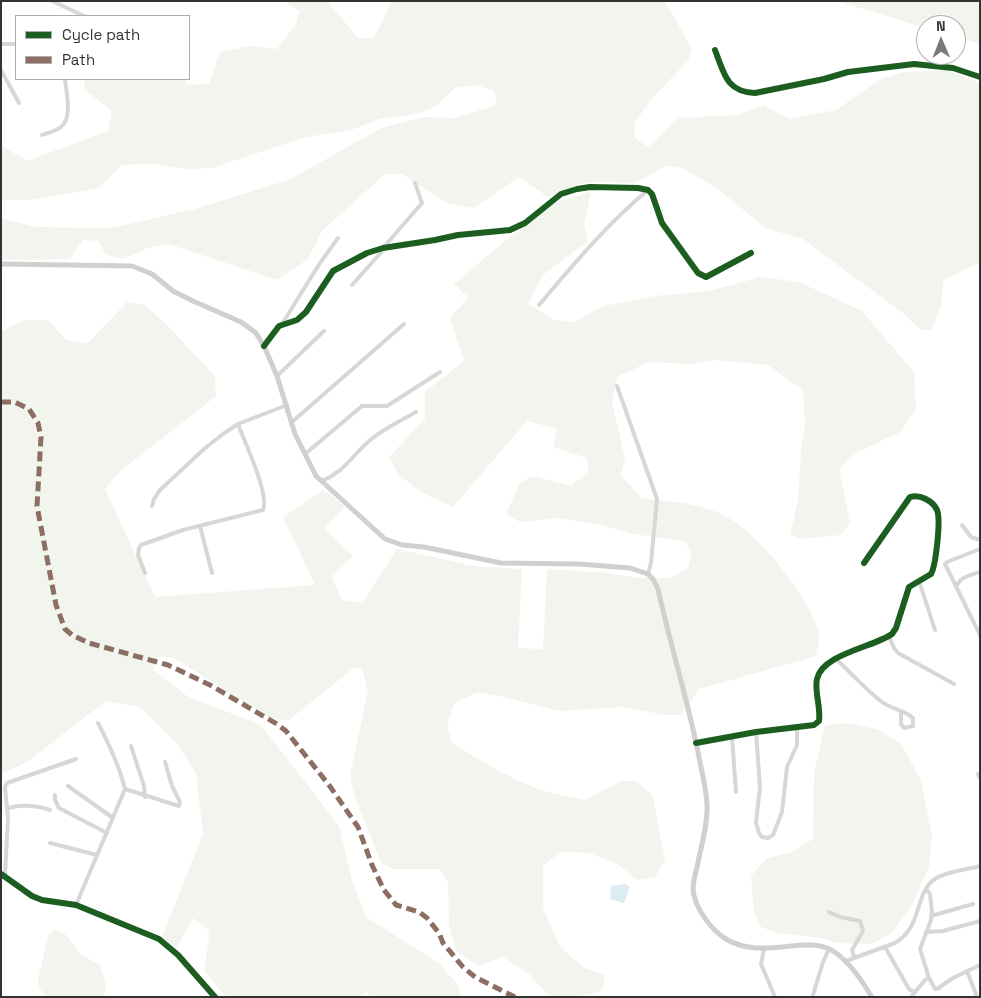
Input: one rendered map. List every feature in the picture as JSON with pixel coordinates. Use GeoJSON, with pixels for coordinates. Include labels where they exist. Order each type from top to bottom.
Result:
{"type":"FeatureCollection","features":[{"type":"Feature","properties":{"kind":"main road"},"geometry":{"type":"LineString","coordinates":[[1,264],[132,266],[152,274],[180,294],[242,322],[256,333],[264,346],[277,376],[295,434],[316,476],[385,539],[402,545],[501,563],[579,564],[630,568],[648,574],[658,589],[682,680],[707,805],[694,882],[694,896],[706,920],[726,939],[738,945],[764,949],[814,945],[830,949],[846,961],[872,997]]}},
{"type":"Feature","properties":{"kind":"street"},"geometry":{"type":"LineString","coordinates":[[52,1],[82,15]]}},
{"type":"Feature","properties":{"kind":"street"},"geometry":{"type":"LineString","coordinates":[[1,44],[15,44]]}},
{"type":"Feature","properties":{"kind":"street"},"geometry":{"type":"LineString","coordinates":[[715,50],[729,83],[741,92],[748,93],[824,79],[848,72],[914,64],[953,68],[980,77]]}},
{"type":"Feature","properties":{"kind":"street"},"geometry":{"type":"LineString","coordinates":[[1,70],[19,103]]}},
{"type":"Feature","properties":{"kind":"street"},"geometry":{"type":"LineString","coordinates":[[42,135],[59,128],[66,120],[68,111],[65,80]]}},
{"type":"Feature","properties":{"kind":"street"},"geometry":{"type":"LineString","coordinates":[[352,285],[422,203],[415,183]]}},
{"type":"Feature","properties":{"kind":"street"},"geometry":{"type":"LineString","coordinates":[[282,324],[303,316],[328,277],[337,268],[367,253],[384,248],[458,235],[510,230],[525,222],[561,194],[590,187],[648,190],[652,194],[662,223],[698,274],[702,276],[706,277],[751,253]]}},
{"type":"Feature","properties":{"kind":"street"},"geometry":{"type":"LineString","coordinates":[[539,306],[573,265],[611,224],[648,190]]}},
{"type":"Feature","properties":{"kind":"street"},"geometry":{"type":"LineString","coordinates":[[264,346],[282,324],[338,238]]}},
{"type":"Feature","properties":{"kind":"street"},"geometry":{"type":"LineString","coordinates":[[292,422],[404,324]]}},
{"type":"Feature","properties":{"kind":"street"},"geometry":{"type":"LineString","coordinates":[[277,376],[324,331]]}},
{"type":"Feature","properties":{"kind":"street"},"geometry":{"type":"LineString","coordinates":[[305,454],[362,406],[387,406],[440,372]]}},
{"type":"Feature","properties":{"kind":"street"},"geometry":{"type":"LineString","coordinates":[[617,386],[657,499],[651,563],[648,574]]}},
{"type":"Feature","properties":{"kind":"street"},"geometry":{"type":"LineString","coordinates":[[152,506],[160,490],[204,449],[238,424],[287,405]]}},
{"type":"Feature","properties":{"kind":"street"},"geometry":{"type":"LineString","coordinates":[[322,481],[341,471],[365,444],[382,431],[416,412]]}},
{"type":"Feature","properties":{"kind":"street"},"geometry":{"type":"LineString","coordinates":[[145,573],[138,555],[139,548],[166,536],[260,512],[265,505],[262,488],[238,424]]}},
{"type":"Feature","properties":{"kind":"street"},"geometry":{"type":"LineString","coordinates":[[696,743],[756,732],[797,728],[814,725],[819,722],[817,677],[824,667],[836,659],[889,636],[896,628],[907,589],[931,574],[937,546],[938,512],[930,502],[920,497],[910,497],[864,563]]}},
{"type":"Feature","properties":{"kind":"street"},"geometry":{"type":"LineString","coordinates":[[962,525],[971,537],[980,540]]}},
{"type":"Feature","properties":{"kind":"street"},"geometry":{"type":"LineString","coordinates":[[200,526],[212,573]]}},
{"type":"Feature","properties":{"kind":"street"},"geometry":{"type":"LineString","coordinates":[[980,549],[946,563],[980,635]]}},
{"type":"Feature","properties":{"kind":"street"},"geometry":{"type":"LineString","coordinates":[[956,587],[963,578],[980,572]]}},
{"type":"Feature","properties":{"kind":"street"},"geometry":{"type":"LineString","coordinates":[[918,581],[935,630]]}},
{"type":"Feature","properties":{"kind":"street"},"geometry":{"type":"LineString","coordinates":[[889,636],[898,653],[954,684]]}},
{"type":"Feature","properties":{"kind":"street"},"geometry":{"type":"LineString","coordinates":[[836,659],[882,702],[913,718],[913,726],[904,728],[901,724],[901,712]]}},
{"type":"Feature","properties":{"kind":"street"},"geometry":{"type":"LineString","coordinates":[[76,905],[125,789],[122,774],[113,750],[98,722]]}},
{"type":"Feature","properties":{"kind":"street"},"geometry":{"type":"LineString","coordinates":[[756,732],[760,788],[756,823],[762,837],[768,838],[773,835],[782,812],[787,767],[797,745],[797,728]]}},
{"type":"Feature","properties":{"kind":"street"},"geometry":{"type":"LineString","coordinates":[[732,737],[736,792]]}},
{"type":"Feature","properties":{"kind":"street"},"geometry":{"type":"LineString","coordinates":[[131,746],[144,786],[145,797]]}},
{"type":"Feature","properties":{"kind":"street"},"geometry":{"type":"LineString","coordinates":[[76,759],[7,783],[5,787],[8,808],[3,874],[32,896],[42,900],[76,905],[159,939],[178,955],[215,997]]}},
{"type":"Feature","properties":{"kind":"street"},"geometry":{"type":"LineString","coordinates":[[125,789],[176,807],[180,805],[172,786],[166,762]]}},
{"type":"Feature","properties":{"kind":"street"},"geometry":{"type":"LineString","coordinates":[[68,786],[113,818]]}},
{"type":"Feature","properties":{"kind":"street"},"geometry":{"type":"LineString","coordinates":[[56,795],[56,805],[59,808],[107,833]]}},
{"type":"Feature","properties":{"kind":"street"},"geometry":{"type":"LineString","coordinates":[[8,808],[35,805],[50,810]]}},
{"type":"Feature","properties":{"kind":"street"},"geometry":{"type":"LineString","coordinates":[[50,843],[97,856]]}},
{"type":"Feature","properties":{"kind":"street"},"geometry":{"type":"LineString","coordinates":[[846,961],[895,943],[908,933],[913,925],[926,889],[936,878],[980,866]]}},
{"type":"Feature","properties":{"kind":"street"},"geometry":{"type":"LineString","coordinates":[[926,889],[930,894],[931,916],[920,950],[935,989],[980,965]]}},
{"type":"Feature","properties":{"kind":"street"},"geometry":{"type":"LineString","coordinates":[[931,916],[973,904]]}},
{"type":"Feature","properties":{"kind":"street"},"geometry":{"type":"LineString","coordinates":[[829,912],[840,917],[860,921],[863,931],[852,950],[854,957]]}},
{"type":"Feature","properties":{"kind":"street"},"geometry":{"type":"LineString","coordinates":[[926,932],[943,931],[980,920]]}},
{"type":"Feature","properties":{"kind":"street"},"geometry":{"type":"LineString","coordinates":[[885,947],[908,988],[914,992]]}},
{"type":"Feature","properties":{"kind":"street"},"geometry":{"type":"LineString","coordinates":[[764,949],[761,964],[775,997]]}},
{"type":"Feature","properties":{"kind":"street"},"geometry":{"type":"LineString","coordinates":[[814,995],[823,962],[830,949]]}},
{"type":"Feature","properties":{"kind":"street"},"geometry":{"type":"LineString","coordinates":[[967,972],[976,997]]}},
{"type":"Feature","properties":{"kind":"street"},"geometry":{"type":"LineString","coordinates":[[911,997],[925,980],[930,978]]}},
{"type":"Feature","properties":{"kind":"shaded area"},"geometry":{"type":"Polygon","coordinates":[[[284,1],[327,1],[358,38],[374,38],[392,1],[665,1],[692,49],[688,61],[653,97],[635,122],[634,137],[648,147],[679,118],[737,115],[764,105],[789,119],[836,110],[881,79],[903,72],[946,70],[980,83],[980,265],[973,265],[943,281],[941,306],[932,330],[921,330],[904,314],[803,239],[765,228],[717,188],[682,168],[666,166],[635,183],[597,182],[579,184],[548,197],[519,177],[474,208],[447,203],[402,174],[385,174],[322,231],[308,259],[277,280],[169,244],[150,247],[123,259],[105,254],[99,241],[83,240],[70,259],[1,260],[1,218],[36,227],[112,228],[195,209],[291,179],[381,128],[424,117],[455,118],[494,106],[497,100],[493,90],[475,85],[455,88],[436,106],[416,114],[379,119],[351,130],[306,137],[212,168],[187,169],[155,164],[122,165],[99,188],[30,200],[1,200],[1,145],[27,161],[108,131],[112,111],[84,89],[85,80],[185,80],[187,85],[209,84],[220,52],[251,46],[277,49],[296,24],[299,11],[284,1]]]}},
{"type":"Feature","properties":{"kind":"shaded area"},"geometry":{"type":"Polygon","coordinates":[[[837,1],[980,1],[980,44],[966,40],[966,15],[916,15],[916,25],[837,1]]]}},
{"type":"Feature","properties":{"kind":"shaded area"},"geometry":{"type":"Polygon","coordinates":[[[591,192],[584,224],[588,241],[543,275],[528,303],[553,320],[574,322],[604,306],[655,296],[710,291],[760,277],[799,282],[862,311],[914,372],[916,410],[900,432],[856,453],[839,469],[850,523],[841,535],[802,539],[790,534],[798,501],[801,450],[805,424],[803,390],[768,365],[717,360],[691,364],[649,362],[617,377],[612,402],[625,459],[621,475],[642,499],[680,502],[699,506],[717,512],[747,532],[778,564],[804,600],[814,618],[819,633],[816,656],[699,689],[681,715],[665,715],[624,707],[558,711],[477,692],[454,704],[447,726],[452,743],[522,783],[548,792],[585,800],[621,781],[637,781],[653,797],[665,861],[655,877],[637,880],[619,865],[589,853],[560,852],[543,866],[543,908],[560,947],[584,968],[604,974],[604,986],[595,993],[556,997],[550,997],[529,974],[503,957],[478,966],[456,951],[449,925],[448,882],[439,869],[393,869],[381,863],[354,794],[350,775],[368,691],[362,668],[355,667],[289,720],[281,720],[267,716],[172,657],[157,657],[153,670],[187,696],[261,725],[339,826],[352,880],[366,917],[440,964],[460,988],[460,997],[372,997],[366,992],[360,997],[226,997],[204,970],[210,931],[193,918],[176,949],[162,937],[203,834],[196,773],[179,746],[140,707],[106,701],[27,762],[1,774],[1,331],[24,320],[48,320],[65,339],[87,344],[127,302],[145,305],[167,325],[215,376],[216,396],[118,473],[105,489],[155,597],[315,585],[283,517],[324,490],[345,507],[324,528],[353,556],[332,577],[342,601],[361,602],[367,596],[397,549],[473,566],[522,569],[518,648],[543,649],[547,569],[607,573],[639,578],[671,578],[688,568],[692,552],[684,541],[633,534],[601,525],[557,518],[520,522],[506,514],[519,484],[532,476],[571,486],[588,472],[587,458],[553,447],[557,429],[527,421],[453,507],[421,492],[398,474],[389,457],[425,419],[425,392],[464,361],[450,319],[468,297],[454,284],[506,240],[558,201],[591,192]]]}},
{"type":"Feature","properties":{"kind":"shaded area"},"geometry":{"type":"Polygon","coordinates":[[[849,723],[879,730],[902,745],[921,781],[932,836],[929,867],[911,907],[892,933],[871,944],[837,943],[821,938],[777,933],[761,927],[754,911],[751,876],[767,858],[792,852],[813,839],[814,773],[825,725],[849,723]]]}},
{"type":"Feature","properties":{"kind":"shaded area"},"geometry":{"type":"Polygon","coordinates":[[[625,884],[630,887],[624,903],[610,899],[611,886],[625,884]]]}},
{"type":"Feature","properties":{"kind":"shaded area"},"geometry":{"type":"Polygon","coordinates":[[[55,929],[66,935],[80,954],[100,965],[106,986],[104,997],[47,997],[39,988],[38,979],[49,933],[55,929]]]}},
{"type":"Feature","properties":{"kind":"marked path"},"geometry":{"type":"LineString","coordinates":[[1,402],[15,402],[29,409],[38,423],[41,437],[37,506],[56,605],[65,629],[72,635],[89,643],[168,665],[210,685],[286,731],[329,785],[358,827],[372,865],[384,890],[396,905],[419,912],[427,918],[439,933],[443,943],[463,967],[475,977],[515,997]]}},
{"type":"Feature","properties":{"kind":"cycle path"},"geometry":{"type":"LineString","coordinates":[[715,50],[728,80],[732,85],[745,92],[755,93],[824,79],[848,72],[914,64],[953,68],[980,77]]}},
{"type":"Feature","properties":{"kind":"cycle path"},"geometry":{"type":"LineString","coordinates":[[264,346],[279,326],[297,320],[306,312],[333,271],[367,253],[383,248],[458,235],[510,230],[525,223],[561,194],[577,189],[590,187],[648,190],[652,194],[662,223],[698,273],[706,277],[751,253]]}},
{"type":"Feature","properties":{"kind":"cycle path"},"geometry":{"type":"LineString","coordinates":[[696,743],[756,732],[814,725],[819,721],[816,683],[821,670],[838,657],[892,634],[896,628],[909,587],[931,574],[935,561],[938,532],[938,515],[935,507],[922,497],[910,497],[864,563]]}},
{"type":"Feature","properties":{"kind":"cycle path"},"geometry":{"type":"LineString","coordinates":[[1,874],[32,896],[42,900],[76,905],[159,939],[178,955],[215,997]]}}]}
